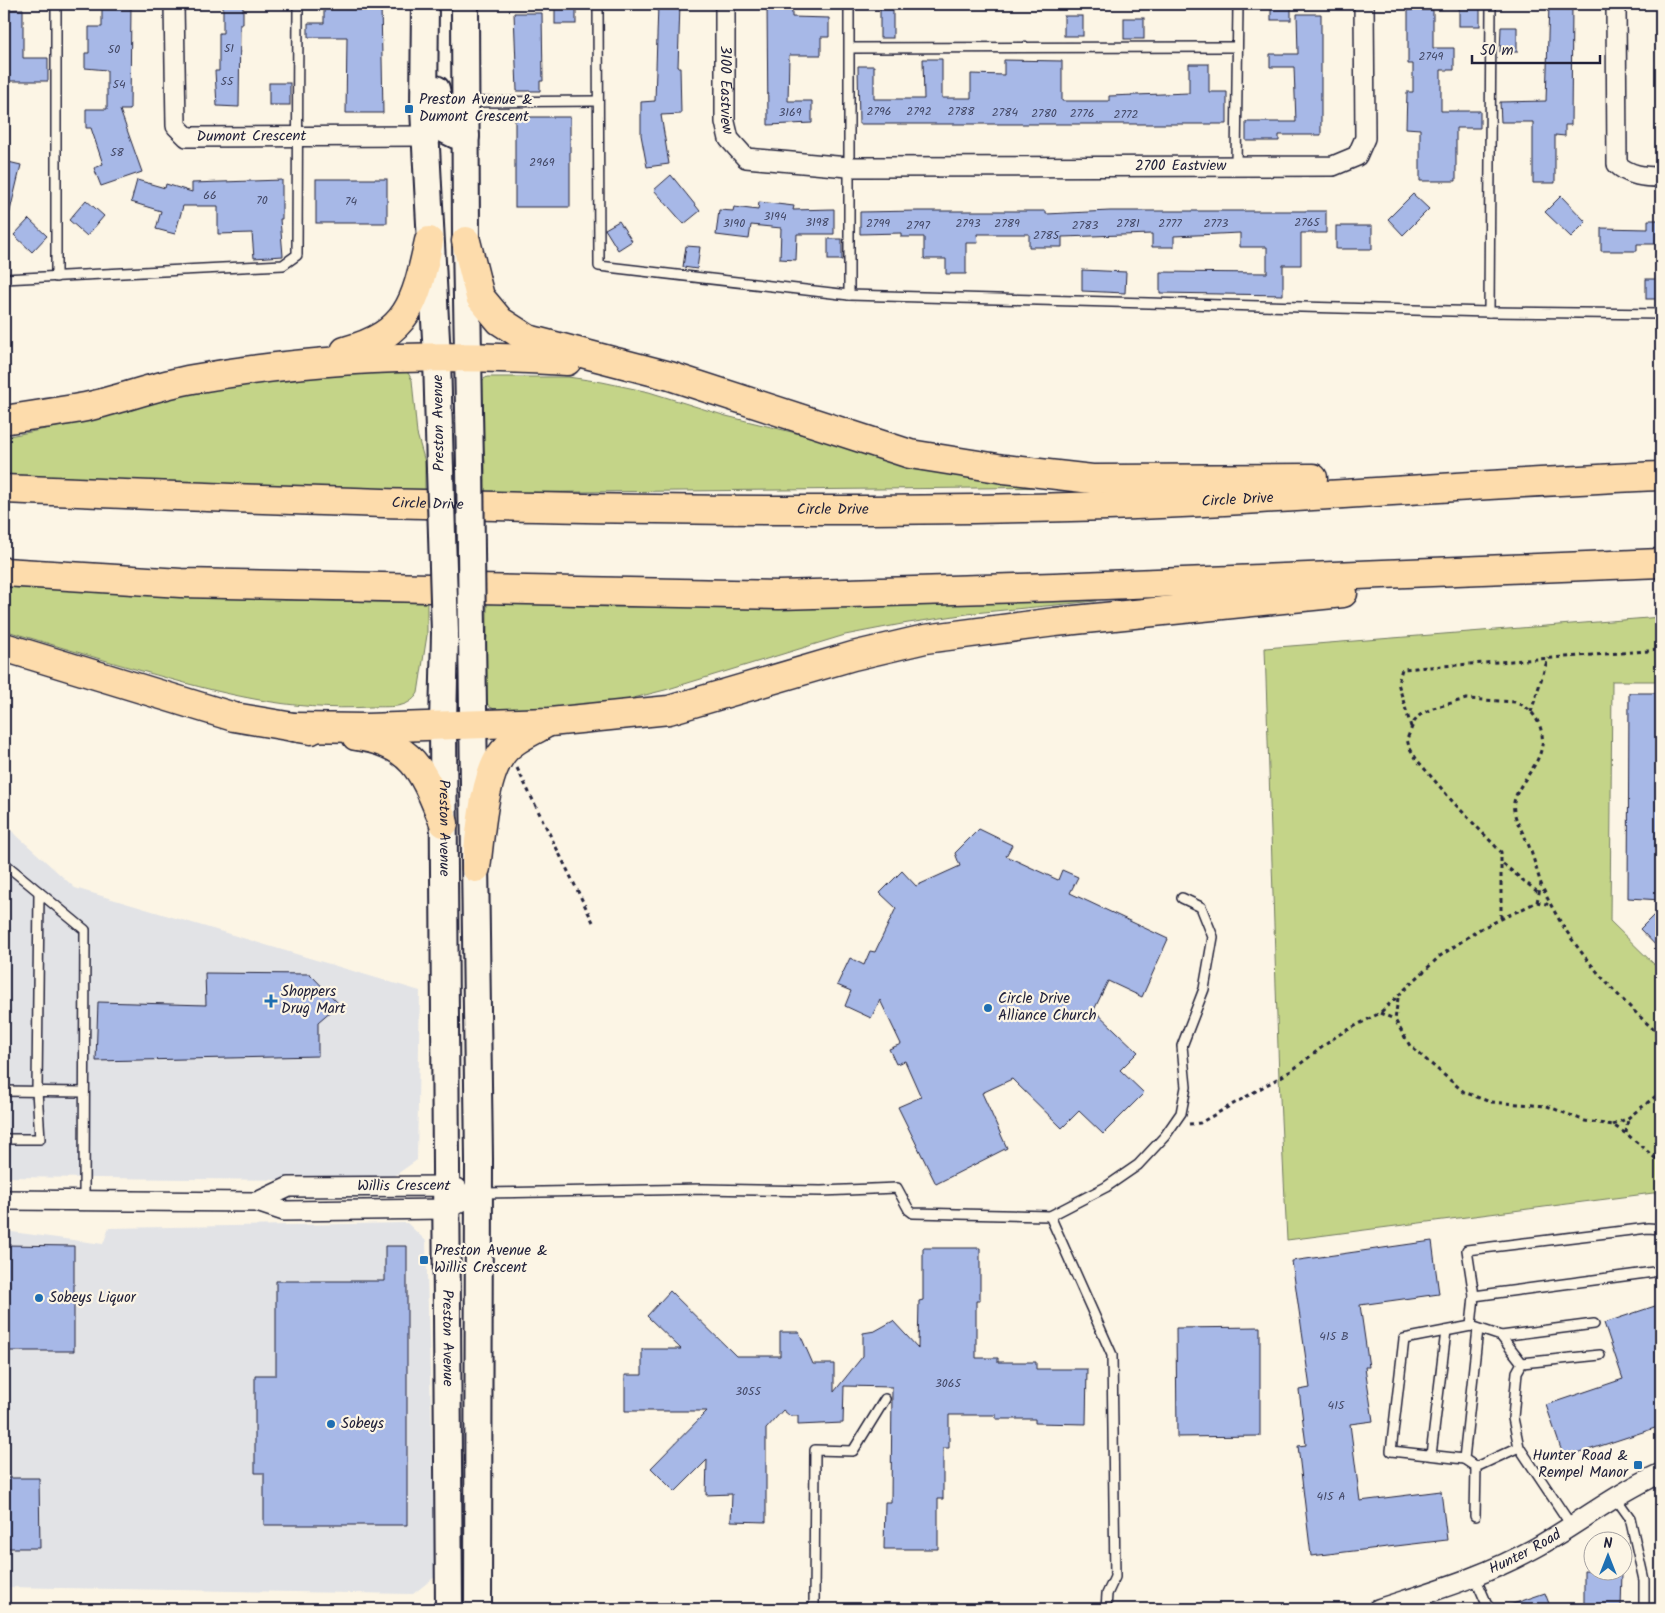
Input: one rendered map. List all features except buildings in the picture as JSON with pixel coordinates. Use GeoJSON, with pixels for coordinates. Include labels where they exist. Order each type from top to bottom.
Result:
{"type":"FeatureCollection","features":[{"type":"Feature","properties":{"kind":"highway"},"geometry":{"type":"LineString","coordinates":[[297,364],[366,346],[383,336],[400,321],[418,292],[429,241]]}},
{"type":"Feature","properties":{"kind":"highway"},"geometry":{"type":"LineString","coordinates":[[466,241],[480,297],[506,325],[528,339],[670,376],[910,454],[1004,469],[1092,479],[1271,479],[1457,474],[1524,482]]}},
{"type":"Feature","properties":{"kind":"highway"},"geometry":{"type":"LineString","coordinates":[[4,420],[88,406],[191,379],[297,364],[372,358],[468,358],[573,362],[670,376]]}},
{"type":"Feature","properties":{"kind":"highway","name":"Circle Drive"},"geometry":{"type":"LineString","coordinates":[[4,488],[426,505],[778,509],[1069,507],[1265,499],[1524,482],[1661,476]]}},
{"type":"Feature","properties":{"kind":"highway"},"geometry":{"type":"LineString","coordinates":[[4,572],[181,583],[780,595],[1459,572],[1661,563]]}},
{"type":"Feature","properties":{"kind":"highway"},"geometry":{"type":"LineString","coordinates":[[293,727],[366,728],[550,722],[669,710],[853,656],[925,639],[1188,607],[1407,587],[1459,572]]}},
{"type":"Feature","properties":{"kind":"highway"},"geometry":{"type":"LineString","coordinates":[[4,647],[234,717],[378,740],[405,753],[421,771],[444,823]]}},
{"type":"Feature","properties":{"kind":"highway"},"geometry":{"type":"LineString","coordinates":[[476,868],[484,808],[493,771],[500,756],[515,741],[550,722]]}},
{"type":"Feature","properties":{"kind":"main road","name":"Preston Avenue"},"geometry":{"type":"LineString","coordinates":[[425,4],[424,110],[429,241],[437,358],[445,633],[443,724],[449,1609]]}},
{"type":"Feature","properties":{"kind":"main road","name":"Preston Avenue"},"geometry":{"type":"LineString","coordinates":[[465,4],[466,241],[476,868],[478,1609]]}},
{"type":"Feature","properties":{"kind":"main road","name":"Preston Avenue"},"geometry":{"type":"LineString","coordinates":[[425,47],[444,129],[456,135],[466,136]]}},
{"type":"Feature","properties":{"kind":"street","name":"Dumont Crescent"},"geometry":{"type":"LineString","coordinates":[[174,4],[176,126],[187,137],[426,136]]}},
{"type":"Feature","properties":{"kind":"street","name":"3100 Eastview"},"geometry":{"type":"LineString","coordinates":[[725,4],[725,122],[729,139],[746,158],[848,167]]}},
{"type":"Feature","properties":{"kind":"street","name":"2700 Eastview"},"geometry":{"type":"LineString","coordinates":[[848,167],[1334,166],[1357,156],[1365,138],[1364,4]]}},
{"type":"Feature","properties":{"kind":"street"},"geometry":{"type":"LineString","coordinates":[[1616,4],[1617,164],[1623,170],[1636,176],[1661,177]]}},
{"type":"Feature","properties":{"kind":"street","name":"Willis Crescent"},"geometry":{"type":"LineString","coordinates":[[4,1200],[257,1202],[289,1187],[446,1198],[478,1193]]}},
{"type":"Feature","properties":{"kind":"street","name":"Hunter Road"},"geometry":{"type":"LineString","coordinates":[[1378,1609],[1446,1589],[1475,1577],[1539,1546],[1615,1497],[1661,1473]]}},
{"type":"Feature","properties":{"kind":"lane"},"geometry":{"type":"LineString","coordinates":[[56,4],[56,277]]}},
{"type":"Feature","properties":{"kind":"lane"},"geometry":{"type":"LineString","coordinates":[[4,279],[283,265],[297,255],[298,4]]}},
{"type":"Feature","properties":{"kind":"lane"},"geometry":{"type":"LineString","coordinates":[[598,4],[599,266],[849,295],[1489,312],[1661,314]]}},
{"type":"Feature","properties":{"kind":"lane"},"geometry":{"type":"LineString","coordinates":[[849,4],[849,295]]}},
{"type":"Feature","properties":{"kind":"lane"},"geometry":{"type":"LineString","coordinates":[[1236,165],[1238,4]]}},
{"type":"Feature","properties":{"kind":"lane"},"geometry":{"type":"LineString","coordinates":[[1489,312],[1491,4]]}},
{"type":"Feature","properties":{"kind":"lane"},"geometry":{"type":"LineString","coordinates":[[850,48],[1237,47]]}},
{"type":"Feature","properties":{"kind":"lane"},"geometry":{"type":"LineString","coordinates":[[466,102],[598,101]]}},
{"type":"Feature","properties":{"kind":"lane"},"geometry":{"type":"LineString","coordinates":[[4,863],[85,930],[84,1200]]}},
{"type":"Feature","properties":{"kind":"lane"},"geometry":{"type":"LineString","coordinates":[[4,1139],[40,1139],[37,1091],[40,892]]}},
{"type":"Feature","properties":{"kind":"lane"},"geometry":{"type":"LineString","coordinates":[[478,1193],[684,1189],[821,1192],[897,1188],[909,1210],[913,1213],[1050,1216],[1106,1187],[1138,1165],[1181,1113],[1186,1087],[1182,1046],[1204,989],[1213,936],[1201,907],[1182,898]]}},
{"type":"Feature","properties":{"kind":"lane"},"geometry":{"type":"LineString","coordinates":[[4,1091],[83,1092]]}},
{"type":"Feature","properties":{"kind":"lane"},"geometry":{"type":"LineString","coordinates":[[1050,1216],[1112,1356],[1115,1577],[1107,1594],[1106,1609]]}},
{"type":"Feature","properties":{"kind":"lane"},"geometry":{"type":"LineString","coordinates":[[1464,1459],[1475,1327],[1474,1296],[1467,1250],[1648,1228],[1661,1229]]}},
{"type":"Feature","properties":{"kind":"lane"},"geometry":{"type":"LineString","coordinates":[[1474,1296],[1661,1272]]}},
{"type":"Feature","properties":{"kind":"lane"},"geometry":{"type":"LineString","coordinates":[[1476,1467],[1464,1459],[1391,1451],[1404,1339],[1475,1327],[1502,1336],[1594,1324]]}},
{"type":"Feature","properties":{"kind":"lane"},"geometry":{"type":"LineString","coordinates":[[1431,1455],[1446,1331]]}},
{"type":"Feature","properties":{"kind":"lane"},"geometry":{"type":"LineString","coordinates":[[1502,1336],[1522,1363]]}},
{"type":"Feature","properties":{"kind":"lane"},"geometry":{"type":"LineString","coordinates":[[1522,1363],[1600,1355]]}},
{"type":"Feature","properties":{"kind":"lane"},"geometry":{"type":"LineString","coordinates":[[1522,1363],[1517,1372],[1513,1418],[1519,1447],[1571,1525]]}},
{"type":"Feature","properties":{"kind":"lane"},"geometry":{"type":"LineString","coordinates":[[814,1609],[814,1450],[853,1452],[885,1399]]}},
{"type":"Feature","properties":{"kind":"lane"},"geometry":{"type":"LineString","coordinates":[[1476,1467],[1519,1447]]}},
{"type":"Feature","properties":{"kind":"lane"},"geometry":{"type":"LineString","coordinates":[[1475,1516],[1476,1467]]}},
{"type":"Feature","properties":{"kind":"lane"},"geometry":{"type":"LineString","coordinates":[[1615,1497],[1630,1518],[1644,1580],[1644,1609]]}},
{"type":"Feature","properties":{"kind":"lane"},"geometry":{"type":"LineString","coordinates":[[1475,1577],[1489,1609]]}},
{"type":"Feature","properties":{"kind":"path"},"geometry":{"type":"LineString","coordinates":[[1411,727],[1398,683],[1402,669],[1661,650]]}},
{"type":"Feature","properties":{"kind":"path"},"geometry":{"type":"LineString","coordinates":[[1532,712],[1548,658]]}},
{"type":"Feature","properties":{"kind":"path"},"geometry":{"type":"LineString","coordinates":[[1501,918],[1501,852],[1453,802],[1409,747],[1408,739],[1411,727],[1420,715],[1451,702],[1466,699],[1515,702],[1532,712],[1544,738],[1538,760],[1518,794],[1514,809],[1541,884],[1551,905],[1600,973],[1661,1036]]}},
{"type":"Feature","properties":{"kind":"path"},"geometry":{"type":"LineString","coordinates":[[515,765],[593,922]]}},
{"type":"Feature","properties":{"kind":"path"},"geometry":{"type":"LineString","coordinates":[[1502,863],[1539,893]]}},
{"type":"Feature","properties":{"kind":"path"},"geometry":{"type":"LineString","coordinates":[[1537,902],[1541,884]]}},
{"type":"Feature","properties":{"kind":"path"},"geometry":{"type":"LineString","coordinates":[[1173,1125],[1200,1123],[1291,1071],[1338,1035],[1380,1013],[1440,956],[1480,929],[1537,902],[1551,905]]}},
{"type":"Feature","properties":{"kind":"path"},"geometry":{"type":"LineString","coordinates":[[1394,1020],[1395,1005],[1399,996]]}},
{"type":"Feature","properties":{"kind":"path"},"geometry":{"type":"LineString","coordinates":[[1380,1013],[1394,1020],[1410,1046],[1418,1055],[1470,1095],[1504,1104],[1547,1106],[1585,1121],[1613,1125],[1626,1133],[1661,1163]]}},
{"type":"Feature","properties":{"kind":"path"},"geometry":{"type":"LineString","coordinates":[[1613,1125],[1628,1118],[1661,1092]]}},
{"type":"Feature","properties":{"kind":"path"},"geometry":{"type":"LineString","coordinates":[[1626,1133],[1628,1118]]}},
{"type":"Feature","properties":{"kind":"shaded area"},"geometry":{"type":"Polygon","coordinates":[[[4,824],[75,888],[420,991],[417,1160],[387,1181],[4,1177],[4,824]]]}},
{"type":"Feature","properties":{"kind":"shaded area"},"geometry":{"type":"Polygon","coordinates":[[[407,1223],[426,1241],[436,1576],[413,1594],[4,1587],[4,1231],[103,1244],[109,1228],[407,1223]]]}},
{"type":"Feature","properties":{"kind":"green space"},"geometry":{"type":"Polygon","coordinates":[[[401,369],[408,373],[412,380],[417,434],[425,462],[425,492],[4,476],[4,437],[87,421],[198,390],[263,377],[401,369]]]}},
{"type":"Feature","properties":{"kind":"green space"},"geometry":{"type":"Polygon","coordinates":[[[487,377],[568,377],[602,382],[649,392],[726,416],[915,462],[1075,487],[485,493],[485,461],[477,391],[481,381],[487,377]]]}},
{"type":"Feature","properties":{"kind":"green space"},"geometry":{"type":"Polygon","coordinates":[[[4,587],[285,600],[427,603],[427,635],[418,693],[403,705],[340,708],[283,704],[199,687],[4,630],[4,587]]]}},
{"type":"Feature","properties":{"kind":"green space"},"geometry":{"type":"Polygon","coordinates":[[[1097,597],[1096,601],[974,613],[845,635],[665,690],[606,705],[499,711],[490,707],[482,697],[481,687],[487,636],[487,603],[611,607],[850,606],[1097,597]]]}},
{"type":"Feature","properties":{"kind":"green space"},"geometry":{"type":"Polygon","coordinates":[[[1661,617],[1661,681],[1612,681],[1610,921],[1661,971],[1661,1192],[1287,1240],[1279,1078],[1265,648],[1661,617]]]}},
{"type":"Feature","properties":{"kind":"place","name":"Preston Avenue & Dumont Crescent"},"geometry":{"type":"Point","coordinates":[409,109]}},
{"type":"Feature","properties":{"kind":"place","name":"Shoppers Drug Mart"},"geometry":{"type":"Point","coordinates":[271,1001]}},
{"type":"Feature","properties":{"kind":"place","name":"Circle Drive Alliance Church"},"geometry":{"type":"Point","coordinates":[988,1008]}},
{"type":"Feature","properties":{"kind":"place","name":"Preston Avenue & Willis Crescent"},"geometry":{"type":"Point","coordinates":[424,1260]}},
{"type":"Feature","properties":{"kind":"place","name":"Sobeys Liquor"},"geometry":{"type":"Point","coordinates":[39,1298]}},
{"type":"Feature","properties":{"kind":"place","name":"Sobeys"},"geometry":{"type":"Point","coordinates":[331,1424]}},
{"type":"Feature","properties":{"kind":"place","name":"Hunter Road & Rempel Manor"},"geometry":{"type":"Point","coordinates":[1638,1465]}}]}
